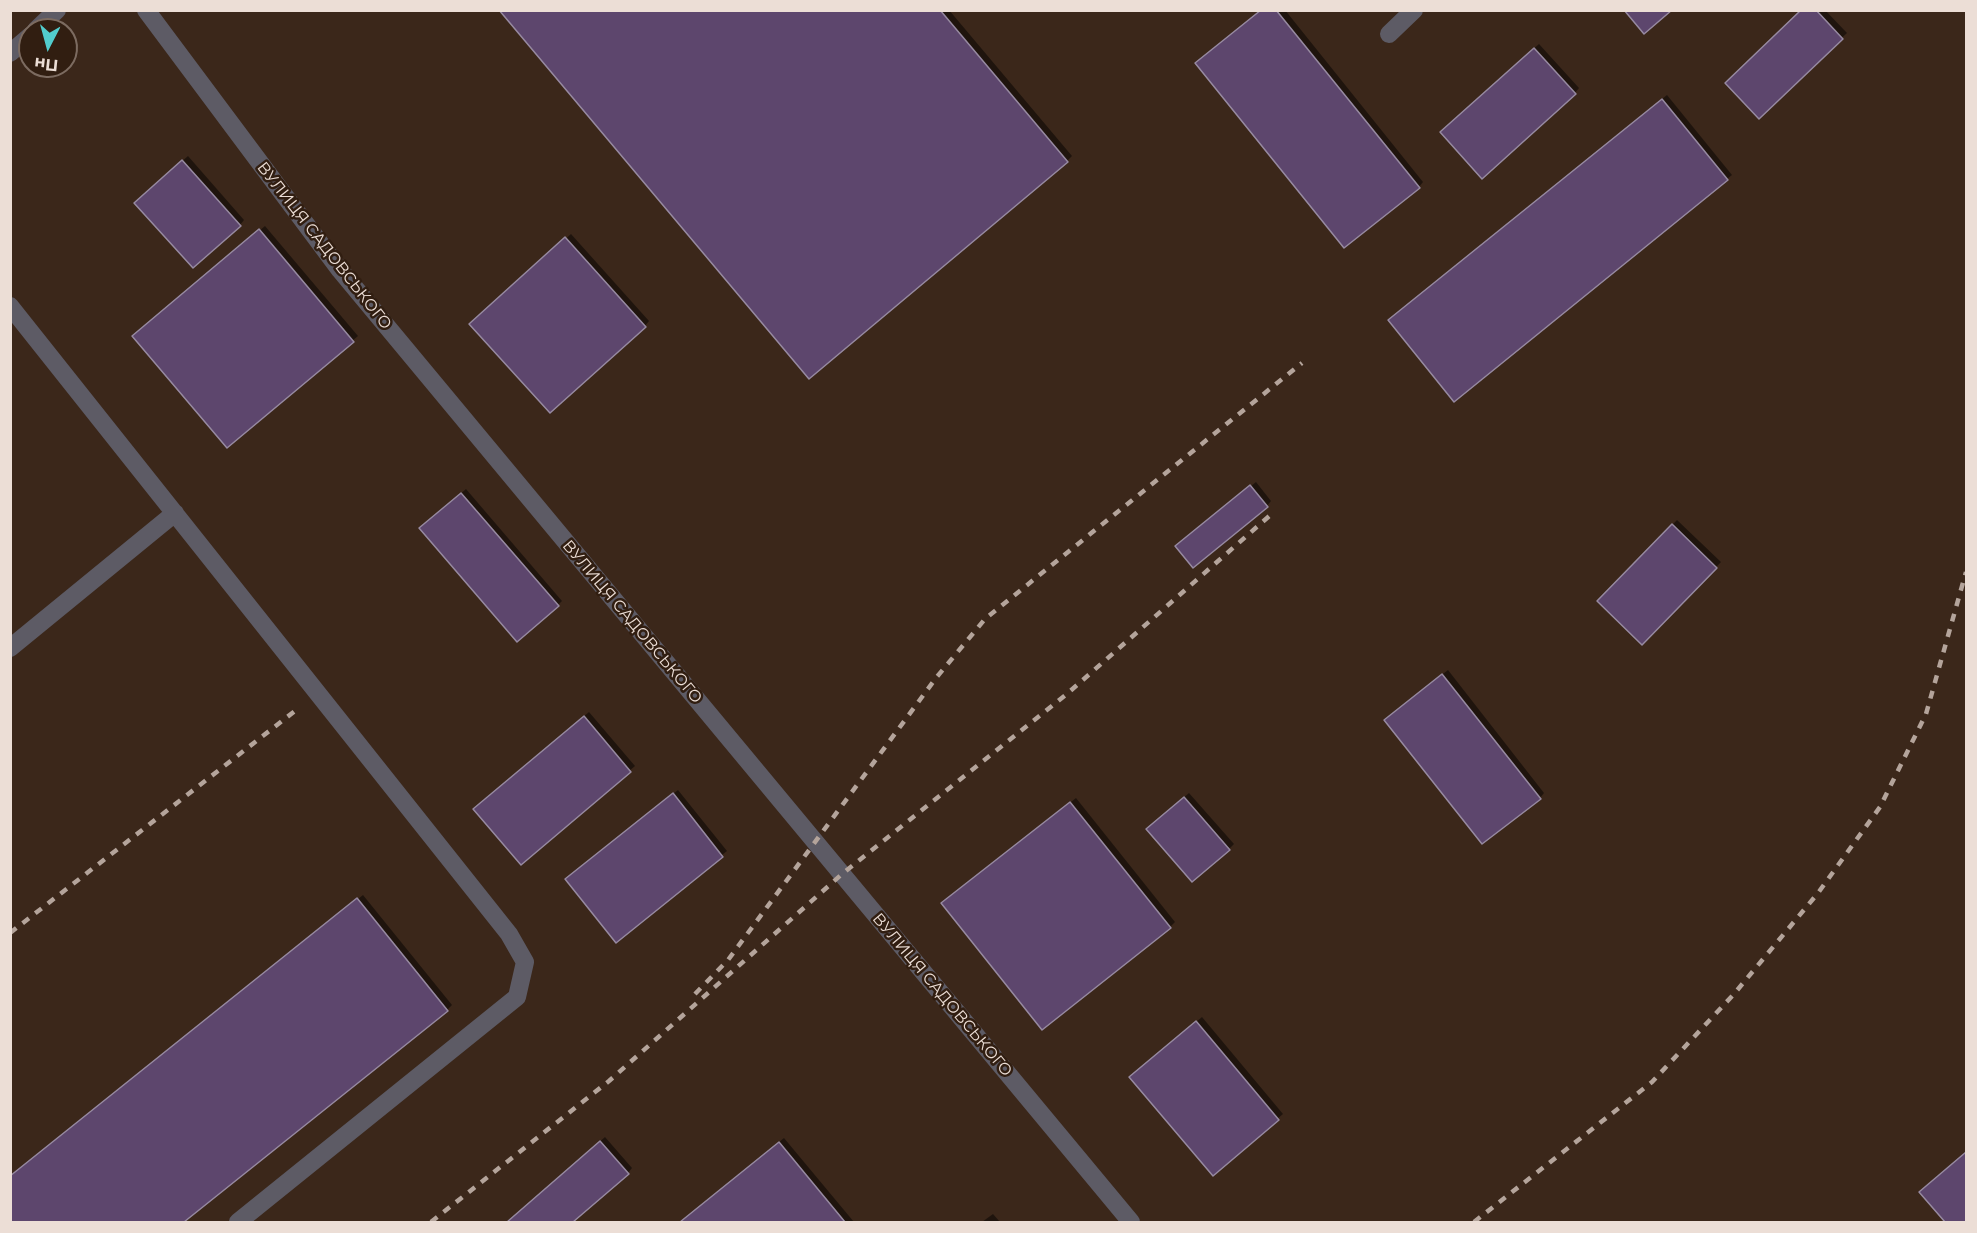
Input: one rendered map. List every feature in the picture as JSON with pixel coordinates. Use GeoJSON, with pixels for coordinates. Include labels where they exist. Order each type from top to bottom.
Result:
{"type":"FeatureCollection","features":[{"type":"Feature","properties":{"kind":"street","name":"ВУЛИЦЯ САДОВСЬКОГО"},"geometry":{"type":"LineString","coordinates":[[146,10],[340,270],[1131,1222]]}},
{"type":"Feature","properties":{"kind":"street"},"geometry":{"type":"LineString","coordinates":[[1389,34],[1414,10]]}},
{"type":"Feature","properties":{"kind":"street"},"geometry":{"type":"LineString","coordinates":[[10,306],[502,924],[525,962],[516,997],[238,1222]]}},
{"type":"Feature","properties":{"kind":"street"},"geometry":{"type":"LineString","coordinates":[[10,648],[175,513]]}},
{"type":"Feature","properties":{"kind":"building"},"geometry":{"type":"Polygon","coordinates":[[[499,10],[940,10],[1068,162],[809,379],[499,10]]]}},
{"type":"Feature","properties":{"kind":"building"},"geometry":{"type":"Polygon","coordinates":[[[1261,10],[1276,10],[1420,188],[1344,248],[1195,63],[1261,10]]]}},
{"type":"Feature","properties":{"kind":"building"},"geometry":{"type":"Polygon","coordinates":[[[1624,10],[1672,10],[1644,34],[1624,10]]]}},
{"type":"Feature","properties":{"kind":"building"},"geometry":{"type":"Polygon","coordinates":[[[1801,10],[1816,10],[1843,39],[1759,119],[1725,83],[1801,10]]]}},
{"type":"Feature","properties":{"kind":"building"},"geometry":{"type":"Polygon","coordinates":[[[1534,48],[1576,94],[1482,179],[1440,132],[1534,48]]]}},
{"type":"Feature","properties":{"kind":"building"},"geometry":{"type":"Polygon","coordinates":[[[1662,99],[1728,180],[1454,402],[1388,320],[1662,99]]]}},
{"type":"Feature","properties":{"kind":"building"},"geometry":{"type":"Polygon","coordinates":[[[182,160],[241,226],[193,268],[134,203],[182,160]]]}},
{"type":"Feature","properties":{"kind":"building"},"geometry":{"type":"Polygon","coordinates":[[[259,229],[354,342],[227,448],[132,336],[259,229]]]}},
{"type":"Feature","properties":{"kind":"building"},"geometry":{"type":"Polygon","coordinates":[[[565,237],[646,327],[550,413],[469,324],[565,237]]]}},
{"type":"Feature","properties":{"kind":"building"},"geometry":{"type":"Polygon","coordinates":[[[1250,485],[1268,507],[1193,568],[1175,546],[1250,485]]]}},
{"type":"Feature","properties":{"kind":"building"},"geometry":{"type":"Polygon","coordinates":[[[461,493],[559,606],[517,642],[419,528],[461,493]]]}},
{"type":"Feature","properties":{"kind":"building"},"geometry":{"type":"Polygon","coordinates":[[[1672,524],[1717,568],[1642,645],[1597,601],[1672,524]]]}},
{"type":"Feature","properties":{"kind":"building"},"geometry":{"type":"Polygon","coordinates":[[[1442,674],[1541,799],[1482,844],[1384,720],[1442,674]]]}},
{"type":"Feature","properties":{"kind":"building"},"geometry":{"type":"Polygon","coordinates":[[[584,716],[631,772],[521,865],[473,809],[584,716]]]}},
{"type":"Feature","properties":{"kind":"building"},"geometry":{"type":"Polygon","coordinates":[[[673,793],[723,857],[616,943],[565,879],[673,793]]]}},
{"type":"Feature","properties":{"kind":"building"},"geometry":{"type":"Polygon","coordinates":[[[1184,797],[1230,850],[1192,882],[1146,829],[1184,797]]]}},
{"type":"Feature","properties":{"kind":"building"},"geometry":{"type":"Polygon","coordinates":[[[1070,802],[1171,928],[1042,1030],[941,903],[1070,802]]]}},
{"type":"Feature","properties":{"kind":"building"},"geometry":{"type":"Polygon","coordinates":[[[357,898],[448,1011],[184,1222],[10,1222],[10,1176],[357,898]]]}},
{"type":"Feature","properties":{"kind":"building"},"geometry":{"type":"Polygon","coordinates":[[[1196,1021],[1279,1120],[1213,1176],[1129,1077],[1196,1021]]]}},
{"type":"Feature","properties":{"kind":"building"},"geometry":{"type":"Polygon","coordinates":[[[600,1141],[629,1174],[573,1222],[507,1222],[600,1141]]]}},
{"type":"Feature","properties":{"kind":"building"},"geometry":{"type":"Polygon","coordinates":[[[779,1142],[845,1222],[680,1222],[779,1142]]]}},
{"type":"Feature","properties":{"kind":"building"},"geometry":{"type":"Polygon","coordinates":[[[1966,1152],[1966,1222],[1945,1222],[1919,1192],[1966,1152]]]}},
{"type":"Feature","properties":{"kind":"railway"},"geometry":{"type":"LineString","coordinates":[[695,994],[728,960],[936,678],[985,619],[1302,363]]}},
{"type":"Feature","properties":{"kind":"railway"},"geometry":{"type":"LineString","coordinates":[[431,1222],[609,1081],[842,874],[1068,693],[1275,511]]}},
{"type":"Feature","properties":{"kind":"railway"},"geometry":{"type":"LineString","coordinates":[[1474,1222],[1652,1082],[1734,994],[1818,893],[1880,807],[1926,714],[1966,572]]}},
{"type":"Feature","properties":{"kind":"railway"},"geometry":{"type":"LineString","coordinates":[[10,933],[300,707]]}}]}
